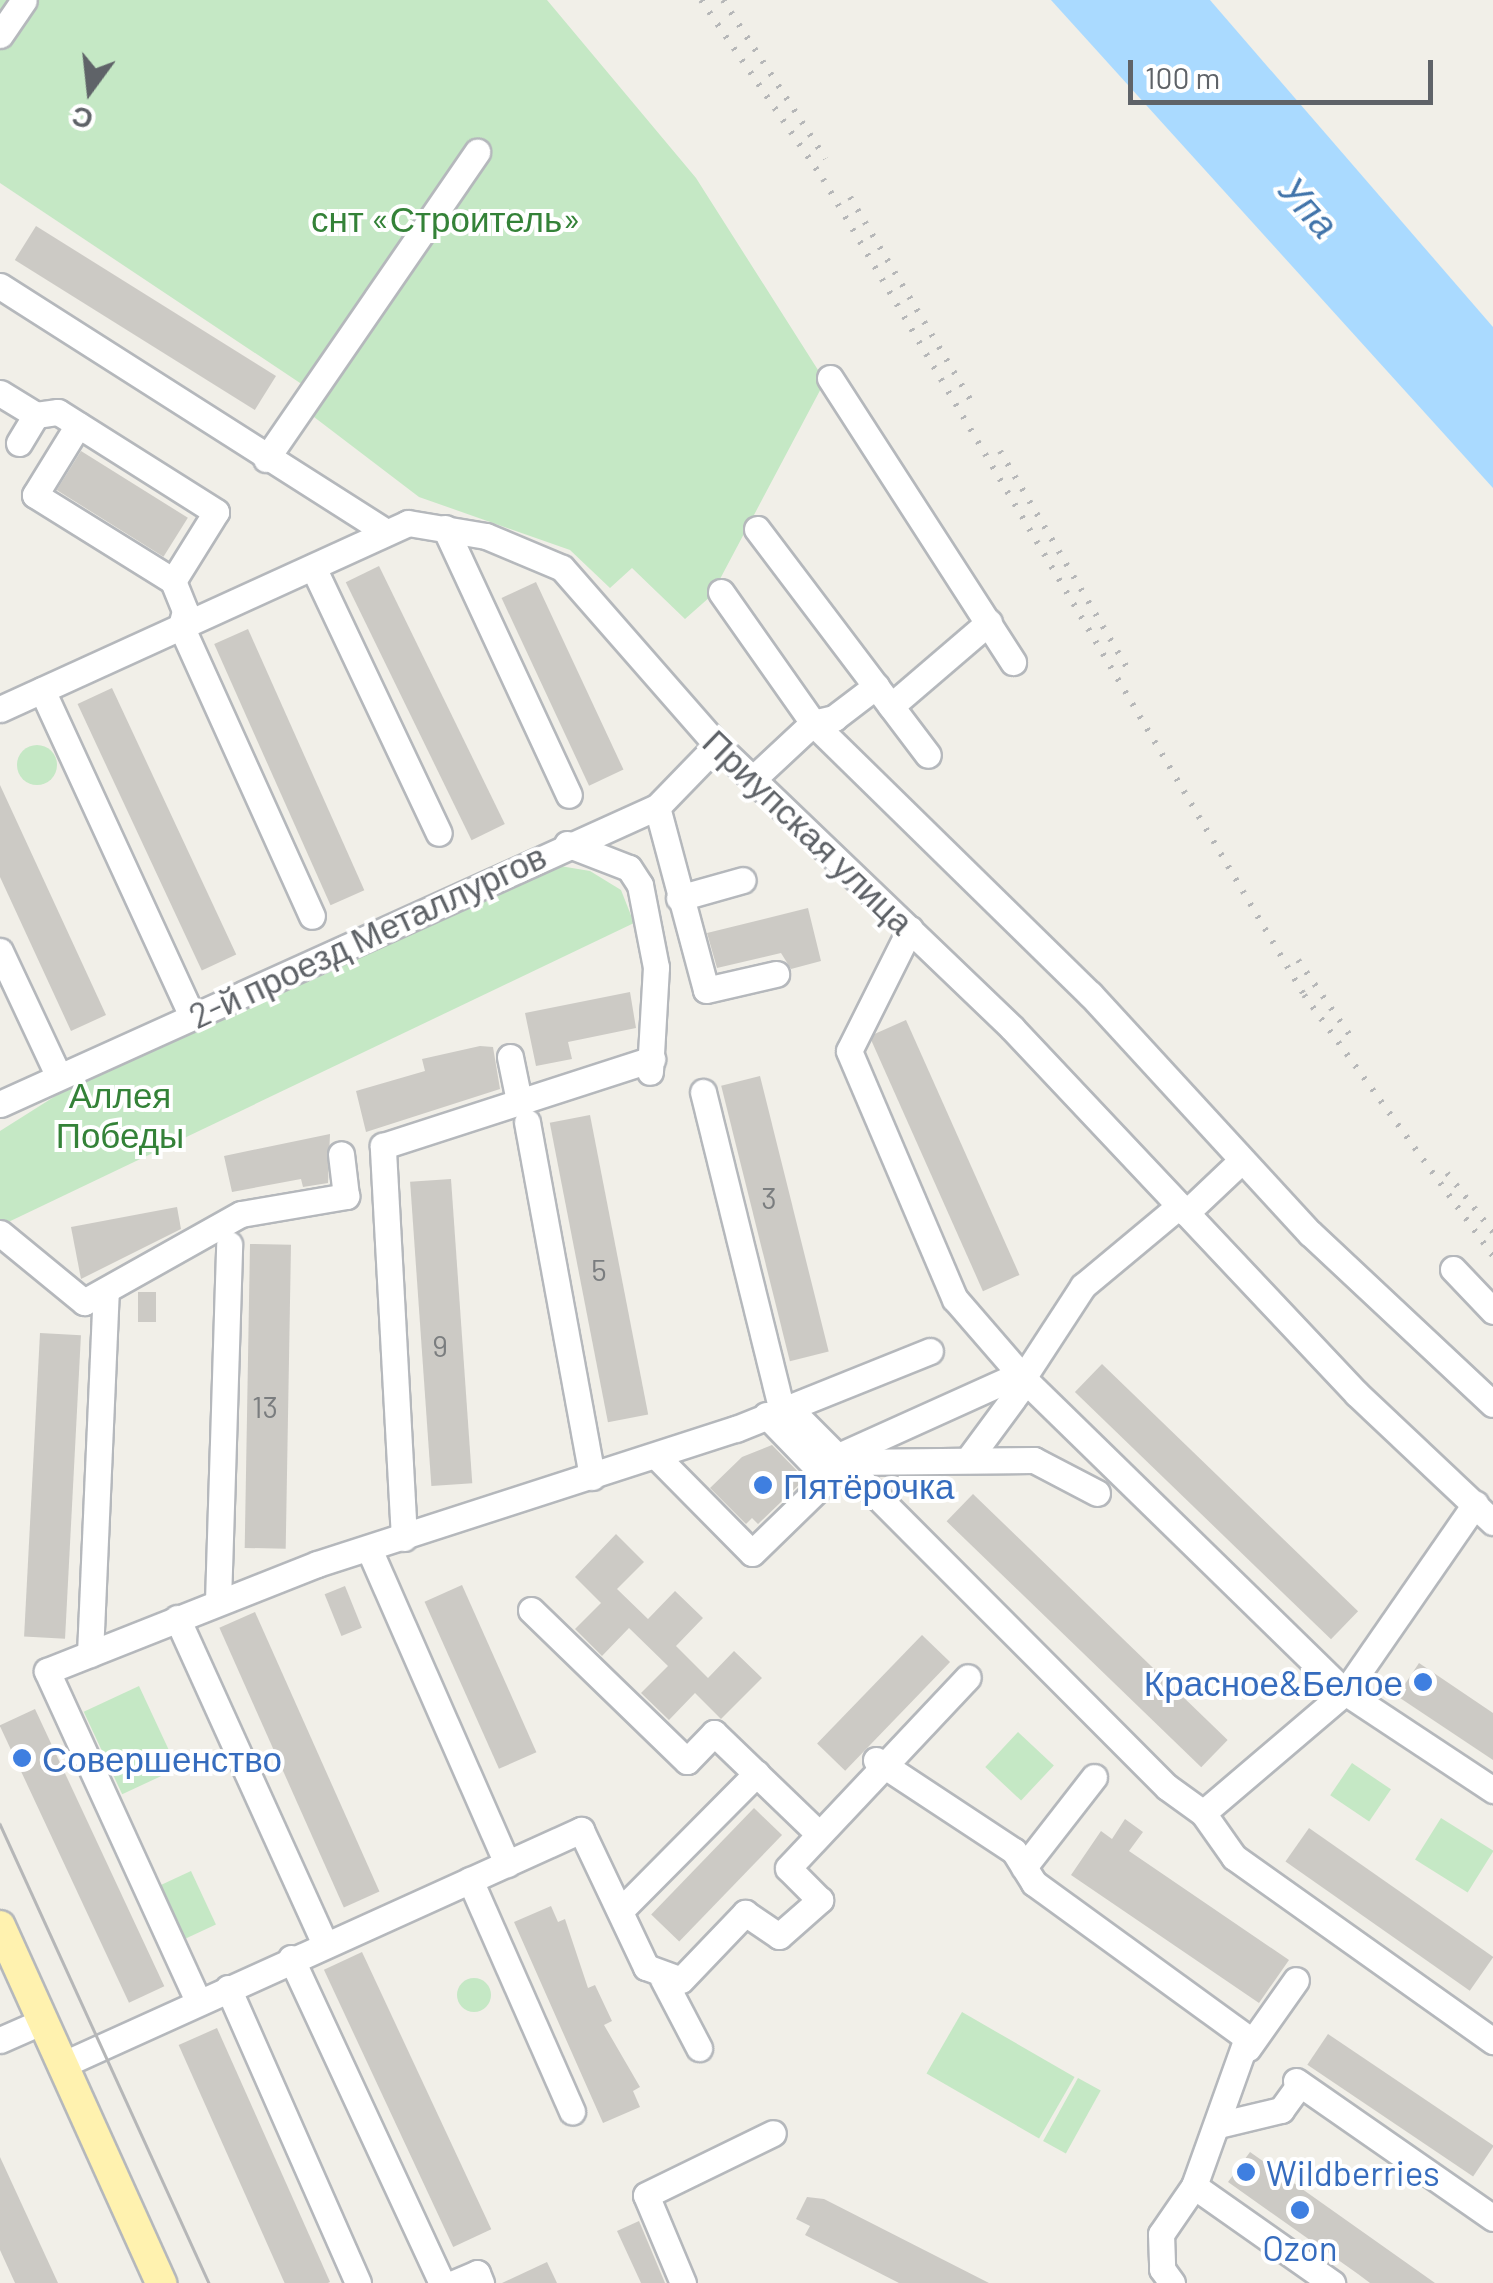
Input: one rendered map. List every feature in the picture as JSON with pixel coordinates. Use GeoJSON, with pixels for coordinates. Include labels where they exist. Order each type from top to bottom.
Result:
{"type":"FeatureCollection","features":[{"type":"Feature","properties":{"kind":"main road"},"geometry":{"type":"LineString","coordinates":[[0,1926],[161,2283]]}},
{"type":"Feature","properties":{"kind":"street"},"geometry":{"type":"LineString","coordinates":[[0,35],[24,0]]}},
{"type":"Feature","properties":{"kind":"street"},"geometry":{"type":"LineString","coordinates":[[266,459],[477,152]]}},
{"type":"Feature","properties":{"kind":"street"},"geometry":{"type":"LineString","coordinates":[[0,286],[334,504],[385,531]]}},
{"type":"Feature","properties":{"kind":"street"},"geometry":{"type":"LineString","coordinates":[[830,378],[1013,662]]}},
{"type":"Feature","properties":{"kind":"street"},"geometry":{"type":"LineString","coordinates":[[0,393],[36,415],[58,412],[216,512],[172,581]]}},
{"type":"Feature","properties":{"kind":"street"},"geometry":{"type":"LineString","coordinates":[[19,443],[36,415]]}},
{"type":"Feature","properties":{"kind":"street"},"geometry":{"type":"LineString","coordinates":[[78,425],[35,495],[172,581],[185,611],[181,626],[312,916]]}},
{"type":"Feature","properties":{"kind":"street"},"geometry":{"type":"LineString","coordinates":[[334,504],[346,550]]}},
{"type":"Feature","properties":{"kind":"street","name":"Приупская улица"},"geometry":{"type":"LineString","coordinates":[[0,709],[408,523],[446,528],[562,568],[717,745],[910,929],[1357,1394],[1485,1507]]}},
{"type":"Feature","properties":{"kind":"street"},"geometry":{"type":"LineString","coordinates":[[446,528],[569,795]]}},
{"type":"Feature","properties":{"kind":"street"},"geometry":{"type":"LineString","coordinates":[[757,528],[928,755]]}},
{"type":"Feature","properties":{"kind":"street"},"geometry":{"type":"LineString","coordinates":[[313,567],[439,833]]}},
{"type":"Feature","properties":{"kind":"street"},"geometry":{"type":"LineString","coordinates":[[721,592],[813,722],[1090,994],[1240,1162],[1493,1404]]}},
{"type":"Feature","properties":{"kind":"street"},"geometry":{"type":"LineString","coordinates":[[754,778],[813,722],[834,718],[884,696],[989,622]]}},
{"type":"Feature","properties":{"kind":"street"},"geometry":{"type":"LineString","coordinates":[[42,690],[192,1016]]}},
{"type":"Feature","properties":{"kind":"street","name":"2-й проезд Металлургов"},"geometry":{"type":"LineString","coordinates":[[0,1104],[58,1074],[567,844],[658,807],[717,745]]}},
{"type":"Feature","properties":{"kind":"street"},"geometry":{"type":"LineString","coordinates":[[658,807],[706,990],[776,974]]}},
{"type":"Feature","properties":{"kind":"street"},"geometry":{"type":"LineString","coordinates":[[404,1538],[383,1146],[523,1112],[651,1067],[656,968],[640,885],[628,868],[567,844]]}},
{"type":"Feature","properties":{"kind":"street"},"geometry":{"type":"LineString","coordinates":[[679,898],[743,880]]}},
{"type":"Feature","properties":{"kind":"street"},"geometry":{"type":"LineString","coordinates":[[910,929],[849,1051],[955,1299],[1023,1378],[1350,1702],[1493,1790]]}},
{"type":"Feature","properties":{"kind":"street"},"geometry":{"type":"LineString","coordinates":[[0,951],[58,1074]]}},
{"type":"Feature","properties":{"kind":"street"},"geometry":{"type":"LineString","coordinates":[[510,1058],[592,1477]]}},
{"type":"Feature","properties":{"kind":"street"},"geometry":{"type":"LineString","coordinates":[[656,1456],[752,1554],[828,1479],[778,1410],[703,1092]]}},
{"type":"Feature","properties":{"kind":"street"},"geometry":{"type":"LineString","coordinates":[[0,1233],[72,1298],[84,1302],[241,1214],[346,1196],[341,1154]]}},
{"type":"Feature","properties":{"kind":"street"},"geometry":{"type":"LineString","coordinates":[[970,1458],[1082,1286],[1240,1162]]}},
{"type":"Feature","properties":{"kind":"street"},"geometry":{"type":"LineString","coordinates":[[218,1602],[229,1244]]}},
{"type":"Feature","properties":{"kind":"street"},"geometry":{"type":"LineString","coordinates":[[1452,1269],[1493,1311]]}},
{"type":"Feature","properties":{"kind":"street"},"geometry":{"type":"LineString","coordinates":[[90,1654],[106,1292]]}},
{"type":"Feature","properties":{"kind":"street"},"geometry":{"type":"LineString","coordinates":[[198,2001],[47,1672],[218,1602],[656,1456],[930,1351]]}},
{"type":"Feature","properties":{"kind":"street"},"geometry":{"type":"LineString","coordinates":[[844,1458],[1023,1378]]}},
{"type":"Feature","properties":{"kind":"street"},"geometry":{"type":"LineString","coordinates":[[778,1410],[844,1458],[1167,1786],[1203,1814],[1234,1857],[1493,2041]]}},
{"type":"Feature","properties":{"kind":"street"},"geometry":{"type":"LineString","coordinates":[[844,1458],[1034,1460],[1096,1493]]}},
{"type":"Feature","properties":{"kind":"street"},"geometry":{"type":"LineString","coordinates":[[1203,1814],[1350,1702],[1485,1507]]}},
{"type":"Feature","properties":{"kind":"street"},"geometry":{"type":"LineString","coordinates":[[369,1549],[507,1864]]}},
{"type":"Feature","properties":{"kind":"street"},"geometry":{"type":"LineString","coordinates":[[531,1610],[686,1761],[714,1733],[819,1834]]}},
{"type":"Feature","properties":{"kind":"street"},"geometry":{"type":"LineString","coordinates":[[177,1618],[324,1942]]}},
{"type":"Feature","properties":{"kind":"street"},"geometry":{"type":"LineString","coordinates":[[663,1979],[681,1980],[745,1913],[769,1934],[788,1932],[820,1900],[788,1868],[880,1762],[968,1677]]}},
{"type":"Feature","properties":{"kind":"street"},"geometry":{"type":"LineString","coordinates":[[880,1762],[1014,1850],[1034,1883],[1238,2026],[1248,2048]]}},
{"type":"Feature","properties":{"kind":"street"},"geometry":{"type":"LineString","coordinates":[[620,1911],[756,1773]]}},
{"type":"Feature","properties":{"kind":"street"},"geometry":{"type":"LineString","coordinates":[[1024,1867],[1094,1778]]}},
{"type":"Feature","properties":{"kind":"street"},"geometry":{"type":"LineString","coordinates":[[62,2066],[324,1942],[582,1830],[646,1966],[663,1979],[699,2048]]}},
{"type":"Feature","properties":{"kind":"street"},"geometry":{"type":"LineString","coordinates":[[470,1880],[572,2111]]}},
{"type":"Feature","properties":{"kind":"street"},"geometry":{"type":"LineString","coordinates":[[291,1958],[442,2283]]}},
{"type":"Feature","properties":{"kind":"street"},"geometry":{"type":"LineString","coordinates":[[1146,2283],[1161,2234],[1194,2186],[1248,2048],[1296,1980]]}},
{"type":"Feature","properties":{"kind":"street"},"geometry":{"type":"LineString","coordinates":[[228,1988],[358,2283]]}},
{"type":"Feature","properties":{"kind":"street"},"geometry":{"type":"LineString","coordinates":[[0,2040],[41,2022]]}},
{"type":"Feature","properties":{"kind":"street"},"geometry":{"type":"LineString","coordinates":[[1218,2125],[1281,2110],[1298,2083],[1493,2218]]}},
{"type":"Feature","properties":{"kind":"street"},"geometry":{"type":"LineString","coordinates":[[683,2283],[646,2195],[773,2133]]}},
{"type":"Feature","properties":{"kind":"street"},"geometry":{"type":"LineString","coordinates":[[1194,2186],[1332,2283]]}},
{"type":"Feature","properties":{"kind":"street"},"geometry":{"type":"LineString","coordinates":[[1161,2234],[1162,2269],[1172,2283]]}},
{"type":"Feature","properties":{"kind":"street"},"geometry":{"type":"LineString","coordinates":[[454,2283],[477,2273],[481,2283]]}},
{"type":"Feature","properties":{"kind":"green space","name":"снт «Строитель»"},"geometry":{"type":"Polygon","coordinates":[[[0,0],[547,0],[696,178],[825,381],[711,596],[685,619],[632,568],[610,588],[570,550],[419,497],[314,417],[318,395],[0,183],[0,0]]]}},
{"type":"Feature","properties":{"kind":"green space"},"geometry":{"type":"Polygon","coordinates":[[[37,745],[51,751],[57,765],[51,779],[37,785],[23,779],[17,765],[23,751],[37,745]]]}},
{"type":"Feature","properties":{"kind":"green space","name":"Аллея Победы"},"geometry":{"type":"Polygon","coordinates":[[[560,866],[590,871],[621,890],[634,923],[0,1226],[0,1131],[95,1071],[560,866]]]}},
{"type":"Feature","properties":{"kind":"green space"},"geometry":{"type":"Polygon","coordinates":[[[139,1686],[177,1768],[122,1794],[84,1712],[139,1686]]]}},
{"type":"Feature","properties":{"kind":"green space"},"geometry":{"type":"Polygon","coordinates":[[[1018,1732],[1054,1765],[1021,1801],[985,1767],[1018,1732]]]}},
{"type":"Feature","properties":{"kind":"green space"},"geometry":{"type":"Polygon","coordinates":[[[1352,1763],[1391,1789],[1369,1822],[1330,1795],[1352,1763]]]}},
{"type":"Feature","properties":{"kind":"green space"},"geometry":{"type":"Polygon","coordinates":[[[1441,1818],[1493,1850],[1468,1892],[1415,1860],[1441,1818]]]}},
{"type":"Feature","properties":{"kind":"green space"},"geometry":{"type":"Polygon","coordinates":[[[191,1871],[216,1924],[181,1941],[157,1887],[191,1871]]]}},
{"type":"Feature","properties":{"kind":"green space"},"geometry":{"type":"Polygon","coordinates":[[[474,1978],[486,1983],[491,1995],[486,2007],[474,2012],[462,2007],[457,1995],[462,1983],[474,1978]]]}},
{"type":"Feature","properties":{"kind":"green space"},"geometry":{"type":"Polygon","coordinates":[[[962,2012],[1075,2077],[1039,2138],[927,2073],[962,2012]]]}},
{"type":"Feature","properties":{"kind":"green space"},"geometry":{"type":"Polygon","coordinates":[[[1078,2078],[1101,2091],[1066,2154],[1043,2141],[1078,2078]]]}},
{"type":"Feature","properties":{"kind":"water","name":"Упа"},"geometry":{"type":"Polygon","coordinates":[[[1051,0],[1210,0],[1493,327],[1493,488],[1051,0]]]}},
{"type":"Feature","properties":{"kind":"building"},"geometry":{"type":"Polygon","coordinates":[[[36,226],[276,376],[255,410],[15,260],[36,226]]]}},
{"type":"Feature","properties":{"kind":"building"},"geometry":{"type":"Polygon","coordinates":[[[81,451],[188,518],[163,557],[57,490],[81,451]]]}},
{"type":"Feature","properties":{"kind":"building"},"geometry":{"type":"Polygon","coordinates":[[[379,566],[505,824],[472,840],[346,582],[379,566]]]}},
{"type":"Feature","properties":{"kind":"building"},"geometry":{"type":"Polygon","coordinates":[[[536,582],[623,770],[589,786],[502,598],[536,582]]]}},
{"type":"Feature","properties":{"kind":"building"},"geometry":{"type":"Polygon","coordinates":[[[248,629],[364,890],[331,905],[214,644],[248,629]]]}},
{"type":"Feature","properties":{"kind":"building"},"geometry":{"type":"Polygon","coordinates":[[[112,688],[236,954],[202,971],[78,704],[112,688]]]}},
{"type":"Feature","properties":{"kind":"building"},"geometry":{"type":"Polygon","coordinates":[[[0,785],[106,1015],[71,1031],[0,877],[0,785]]]}},
{"type":"Feature","properties":{"kind":"building"},"geometry":{"type":"Polygon","coordinates":[[[808,908],[821,961],[791,969],[781,953],[717,968],[707,933],[808,908]]]}},
{"type":"Feature","properties":{"kind":"building"},"geometry":{"type":"Polygon","coordinates":[[[630,992],[636,1028],[568,1042],[572,1059],[536,1066],[525,1013],[630,992]]]}},
{"type":"Feature","properties":{"kind":"building"},"geometry":{"type":"Polygon","coordinates":[[[906,1020],[1019,1275],[983,1291],[869,1036],[906,1020]]]}},
{"type":"Feature","properties":{"kind":"building"},"geometry":{"type":"Polygon","coordinates":[[[480,1046],[493,1047],[500,1089],[366,1132],[356,1091],[425,1071],[422,1059],[480,1046]]]}},
{"type":"Feature","properties":{"kind":"building"},"geometry":{"type":"Polygon","coordinates":[[[760,1076],[829,1352],[790,1361],[721,1086],[760,1076]]]}},
{"type":"Feature","properties":{"kind":"building"},"geometry":{"type":"Polygon","coordinates":[[[590,1115],[648,1414],[608,1422],[550,1123],[590,1115]]]}},
{"type":"Feature","properties":{"kind":"building"},"geometry":{"type":"Polygon","coordinates":[[[330,1134],[328,1183],[303,1187],[301,1179],[232,1192],[224,1156],[330,1134]]]}},
{"type":"Feature","properties":{"kind":"building"},"geometry":{"type":"Polygon","coordinates":[[[451,1179],[472,1483],[431,1486],[410,1182],[451,1179]]]}},
{"type":"Feature","properties":{"kind":"building"},"geometry":{"type":"Polygon","coordinates":[[[177,1207],[181,1229],[81,1279],[71,1227],[177,1207]]]}},
{"type":"Feature","properties":{"kind":"building"},"geometry":{"type":"Polygon","coordinates":[[[250,1244],[291,1245],[286,1549],[245,1548],[250,1244]]]}},
{"type":"Feature","properties":{"kind":"building"},"geometry":{"type":"Polygon","coordinates":[[[138,1292],[156,1292],[156,1322],[138,1322],[138,1292]]]}},
{"type":"Feature","properties":{"kind":"building"},"geometry":{"type":"Polygon","coordinates":[[[40,1333],[81,1335],[65,1639],[24,1637],[40,1333]]]}},
{"type":"Feature","properties":{"kind":"building"},"geometry":{"type":"Polygon","coordinates":[[[1102,1364],[1358,1611],[1331,1639],[1075,1392],[1102,1364]]]}},
{"type":"Feature","properties":{"kind":"building","name":"Пятёрочка"},"geometry":{"type":"Polygon","coordinates":[[[772,1445],[805,1479],[758,1524],[752,1518],[746,1524],[710,1488],[742,1457],[772,1445]]]}},
{"type":"Feature","properties":{"kind":"building"},"geometry":{"type":"Polygon","coordinates":[[[973,1494],[1228,1740],[1201,1767],[947,1521],[973,1494]]]}},
{"type":"Feature","properties":{"kind":"building"},"geometry":{"type":"Polygon","coordinates":[[[616,1534],[644,1562],[617,1589],[648,1619],[675,1591],[703,1618],[676,1646],[708,1678],[734,1651],[762,1678],[721,1719],[695,1693],[669,1720],[641,1693],[668,1666],[629,1628],[602,1656],[575,1629],[601,1603],[575,1577],[616,1534]]]}},
{"type":"Feature","properties":{"kind":"building"},"geometry":{"type":"Polygon","coordinates":[[[462,1585],[536,1752],[499,1769],[425,1602],[462,1585]]]}},
{"type":"Feature","properties":{"kind":"building"},"geometry":{"type":"Polygon","coordinates":[[[345,1586],[362,1628],[341,1636],[325,1594],[345,1586]]]}},
{"type":"Feature","properties":{"kind":"building"},"geometry":{"type":"Polygon","coordinates":[[[255,1612],[379,1892],[344,1907],[219,1628],[255,1612]]]}},
{"type":"Feature","properties":{"kind":"building"},"geometry":{"type":"Polygon","coordinates":[[[922,1635],[950,1662],[845,1771],[817,1744],[922,1635]]]}},
{"type":"Feature","properties":{"kind":"building"},"geometry":{"type":"Polygon","coordinates":[[[1419,1663],[1493,1713],[1493,1760],[1397,1696],[1419,1663]]]}},
{"type":"Feature","properties":{"kind":"building"},"geometry":{"type":"Polygon","coordinates":[[[35,1709],[164,1986],[129,2003],[0,1726],[35,1709]]]}},
{"type":"Feature","properties":{"kind":"building"},"geometry":{"type":"Polygon","coordinates":[[[754,1808],[782,1835],[679,1942],[651,1914],[754,1808]]]}},
{"type":"Feature","properties":{"kind":"building"},"geometry":{"type":"Polygon","coordinates":[[[1125,1819],[1143,1832],[1129,1851],[1289,1960],[1259,2003],[1071,1875],[1101,1831],[1112,1839],[1125,1819]]]}},
{"type":"Feature","properties":{"kind":"building"},"geometry":{"type":"Polygon","coordinates":[[[1309,1828],[1493,1957],[1470,1991],[1285,1862],[1309,1828]]]}},
{"type":"Feature","properties":{"kind":"building"},"geometry":{"type":"Polygon","coordinates":[[[551,1906],[558,1922],[565,1919],[588,1988],[595,1985],[612,2021],[604,2025],[640,2087],[633,2091],[640,2107],[603,2123],[514,1922],[551,1906]]]}},
{"type":"Feature","properties":{"kind":"building"},"geometry":{"type":"Polygon","coordinates":[[[362,1952],[491,2229],[453,2247],[324,1970],[362,1952]]]}},
{"type":"Feature","properties":{"kind":"building"},"geometry":{"type":"Polygon","coordinates":[[[217,2028],[330,2282],[285,2283],[179,2045],[217,2028]]]}},
{"type":"Feature","properties":{"kind":"building"},"geometry":{"type":"Polygon","coordinates":[[[1328,2034],[1493,2145],[1473,2177],[1307,2065],[1328,2034]]]}},
{"type":"Feature","properties":{"kind":"building"},"geometry":{"type":"Polygon","coordinates":[[[1250,2152],[1435,2283],[1370,2283],[1228,2182],[1250,2152]]]}},
{"type":"Feature","properties":{"kind":"building"},"geometry":{"type":"Polygon","coordinates":[[[0,2157],[58,2283],[15,2283],[0,2250],[0,2157]]]}},
{"type":"Feature","properties":{"kind":"building"},"geometry":{"type":"Polygon","coordinates":[[[807,2197],[824,2199],[989,2283],[899,2283],[805,2235],[810,2226],[796,2219],[807,2197]]]}},
{"type":"Feature","properties":{"kind":"building"},"geometry":{"type":"Polygon","coordinates":[[[639,2221],[665,2283],[641,2283],[617,2231],[639,2221]]]}},
{"type":"Feature","properties":{"kind":"building"},"geometry":{"type":"Polygon","coordinates":[[[547,2262],[557,2283],[502,2283],[547,2262]]]}},
{"type":"Feature","properties":{"kind":"tram line"},"geometry":{"type":"LineString","coordinates":[[0,1824],[209,2283]]}},
{"type":"Feature","properties":{"kind":"railway"},"geometry":{"type":"LineString","coordinates":[[701,0],[823,179],[1304,995],[1493,1256]]}},
{"type":"Feature","properties":{"kind":"railway"},"geometry":{"type":"LineString","coordinates":[[723,0],[826,159]]}},
{"type":"Feature","properties":{"kind":"railway"},"geometry":{"type":"LineString","coordinates":[[850,197],[970,399]]}},
{"type":"Feature","properties":{"kind":"railway"},"geometry":{"type":"LineString","coordinates":[[1000,451],[1129,671]]}},
{"type":"Feature","properties":{"kind":"railway"},"geometry":{"type":"LineString","coordinates":[[1298,960],[1349,1034]]}},
{"type":"Feature","properties":{"kind":"railway"},"geometry":{"type":"LineString","coordinates":[[1447,1173],[1493,1232]]}},
{"type":"Feature","properties":{"kind":"place","name":"Пятёрочка"},"geometry":{"type":"Point","coordinates":[763,1485]}},
{"type":"Feature","properties":{"kind":"place","name":"Красное&Белое"},"geometry":{"type":"Point","coordinates":[1423,1682]}},
{"type":"Feature","properties":{"kind":"place","name":"Совершенство"},"geometry":{"type":"Point","coordinates":[22,1758]}},
{"type":"Feature","properties":{"kind":"place","name":"Wildberries"},"geometry":{"type":"Point","coordinates":[1246,2172]}},
{"type":"Feature","properties":{"kind":"place","name":"Ozon"},"geometry":{"type":"Point","coordinates":[1300,2210]}}]}
